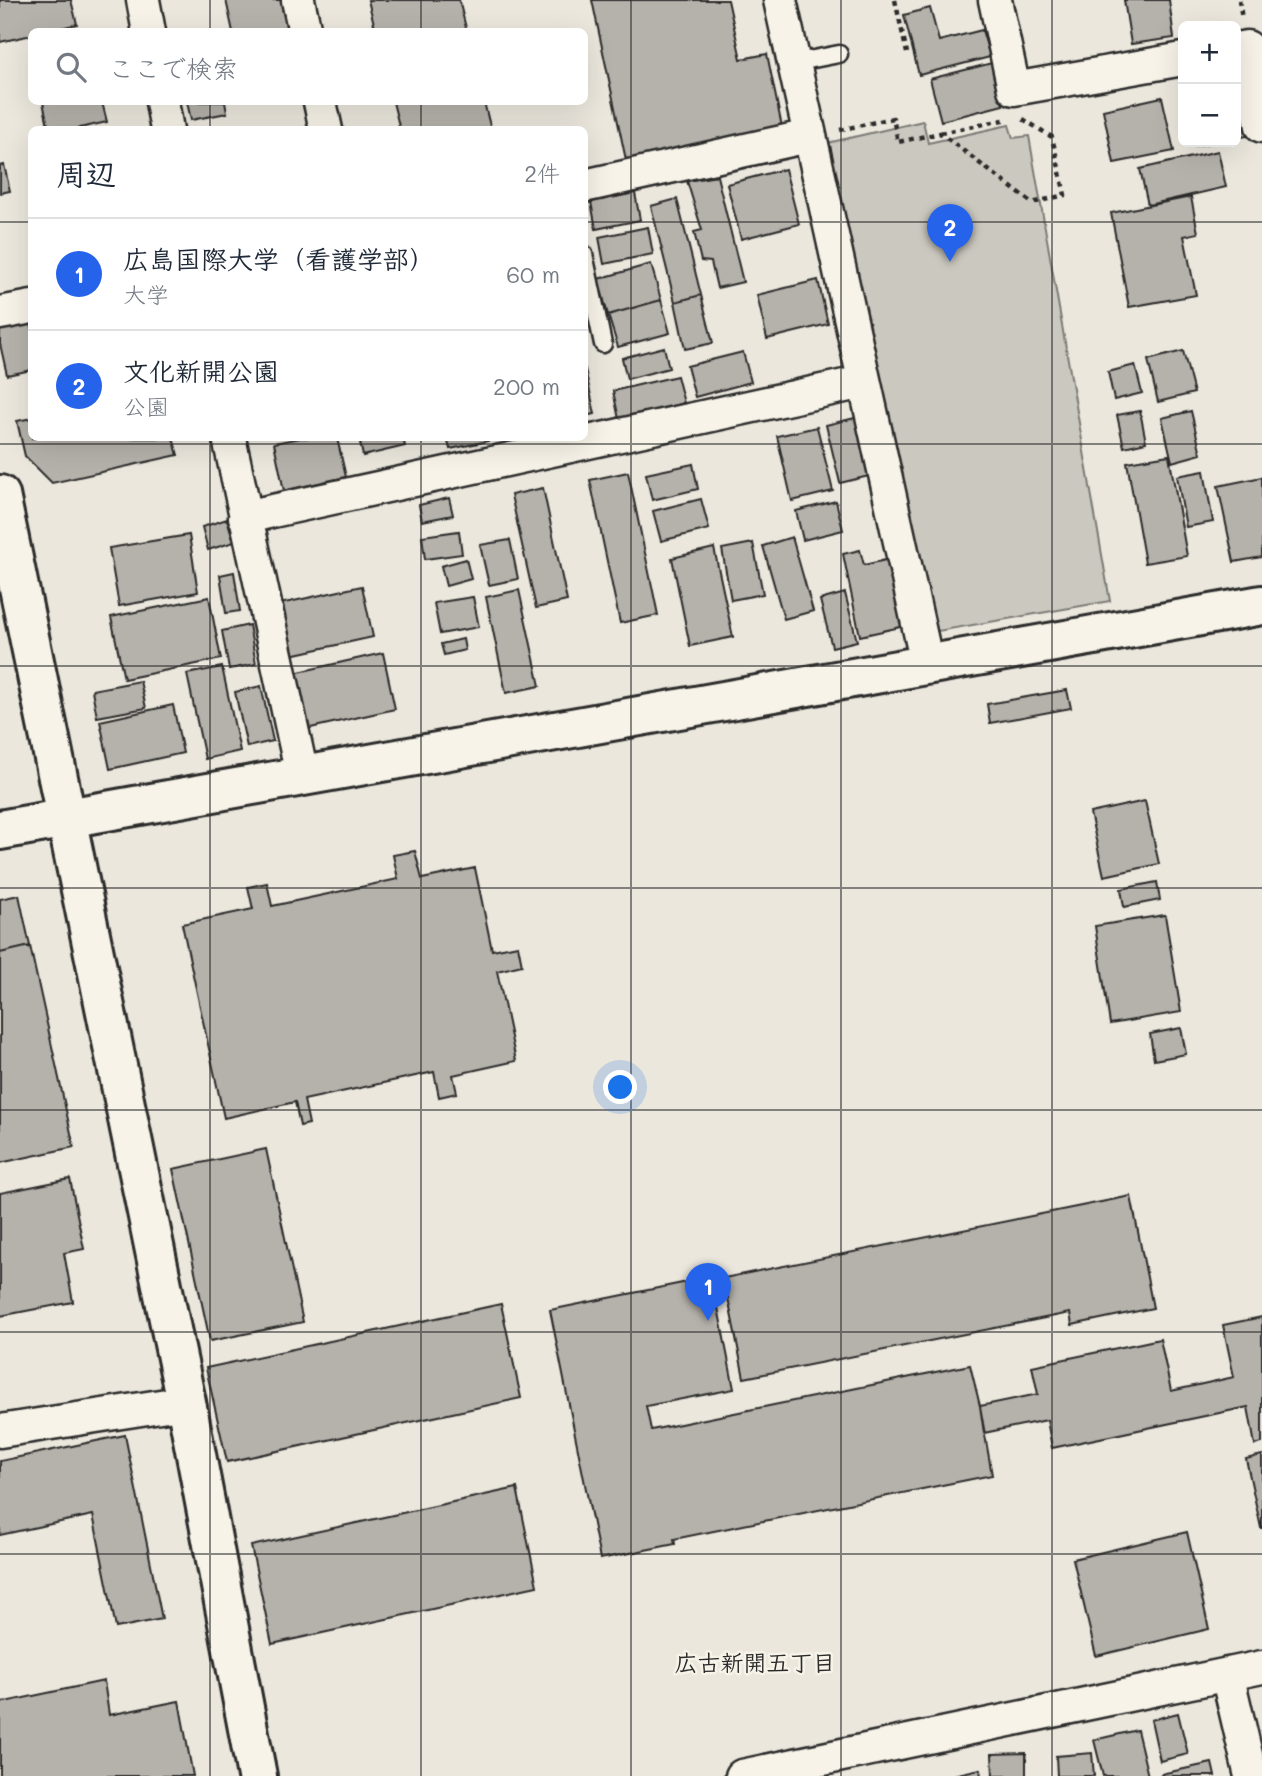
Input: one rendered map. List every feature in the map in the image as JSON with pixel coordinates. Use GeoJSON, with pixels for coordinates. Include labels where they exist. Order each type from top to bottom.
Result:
{"type":"FeatureCollection","features":[{"type":"Feature","properties":{"kind":"street"},"geometry":{"type":"LineString","coordinates":[[143,0],[148,28]]}},
{"type":"Feature","properties":{"kind":"street"},"geometry":{"type":"LineString","coordinates":[[298,0],[304,28]]}},
{"type":"Feature","properties":{"kind":"street"},"geometry":{"type":"LineString","coordinates":[[780,0],[928,664]]}},
{"type":"Feature","properties":{"kind":"street"},"geometry":{"type":"LineString","coordinates":[[995,0],[1014,89],[1178,60]]}},
{"type":"Feature","properties":{"kind":"street"},"geometry":{"type":"LineString","coordinates":[[1241,48],[1247,47],[1262,126]]}},
{"type":"Feature","properties":{"kind":"street"},"geometry":{"type":"LineString","coordinates":[[163,105],[166,126]]}},
{"type":"Feature","properties":{"kind":"street"},"geometry":{"type":"LineString","coordinates":[[321,105],[326,126]]}},
{"type":"Feature","properties":{"kind":"street"},"geometry":{"type":"LineString","coordinates":[[588,185],[809,136]]}},
{"type":"Feature","properties":{"kind":"street"},"geometry":{"type":"LineString","coordinates":[[0,313],[28,308]]}},
{"type":"Feature","properties":{"kind":"street"},"geometry":{"type":"LineString","coordinates":[[245,517],[863,382]]}},
{"type":"Feature","properties":{"kind":"street"},"geometry":{"type":"LineString","coordinates":[[230,441],[302,775]]}},
{"type":"Feature","properties":{"kind":"street"},"geometry":{"type":"LineString","coordinates":[[0,495],[186,1402],[257,1776]]}},
{"type":"Feature","properties":{"kind":"street"},"geometry":{"type":"LineString","coordinates":[[0,830],[1262,605]]}},
{"type":"Feature","properties":{"kind":"street"},"geometry":{"type":"LineString","coordinates":[[0,1432],[186,1402]]}},
{"type":"Feature","properties":{"kind":"street"},"geometry":{"type":"LineString","coordinates":[[742,1776],[1262,1667]]}},
{"type":"Feature","properties":{"kind":"street"},"geometry":{"type":"LineString","coordinates":[[1227,1674],[1251,1776]]}},
{"type":"Feature","properties":{"kind":"lane"},"geometry":{"type":"LineString","coordinates":[[793,63],[839,54]]}},
{"type":"Feature","properties":{"kind":"lane"},"geometry":{"type":"LineString","coordinates":[[588,273],[603,344]]}},
{"type":"Feature","properties":{"kind":"path"},"geometry":{"type":"LineString","coordinates":[[895,0],[907,54]]}},
{"type":"Feature","properties":{"kind":"path"},"geometry":{"type":"LineString","coordinates":[[809,136],[892,118],[898,142],[940,133],[1020,117],[1052,137],[1065,195],[1032,203],[940,133]]}},
{"type":"Feature","properties":{"kind":"shaded area"},"geometry":{"type":"Polygon","coordinates":[[[923,121],[928,143],[1009,125],[1013,138],[1029,136],[1110,601],[938,631],[931,624],[823,144],[923,121]]]}},
{"type":"Feature","properties":{"kind":"building"},"geometry":{"type":"Polygon","coordinates":[[[0,0],[71,0],[77,24],[61,28],[28,28],[28,36],[0,42],[0,0]]]}},
{"type":"Feature","properties":{"kind":"building"},"geometry":{"type":"Polygon","coordinates":[[[226,0],[285,0],[291,28],[232,28],[226,0]]]}},
{"type":"Feature","properties":{"kind":"building"},"geometry":{"type":"Polygon","coordinates":[[[368,0],[459,0],[466,28],[375,28],[368,0]]]}},
{"type":"Feature","properties":{"kind":"building"},"geometry":{"type":"Polygon","coordinates":[[[592,0],[728,0],[741,59],[767,54],[782,127],[626,160],[592,0]]]}},
{"type":"Feature","properties":{"kind":"building"},"geometry":{"type":"Polygon","coordinates":[[[1124,0],[1169,0],[1174,38],[1131,44],[1124,0]]]}},
{"type":"Feature","properties":{"kind":"building"},"geometry":{"type":"Polygon","coordinates":[[[930,8],[939,41],[982,30],[990,57],[919,75],[904,15],[930,8]]]}},
{"type":"Feature","properties":{"kind":"building"},"geometry":{"type":"Polygon","coordinates":[[[992,63],[1003,105],[941,121],[930,79],[992,63]]]}},
{"type":"Feature","properties":{"kind":"building"},"geometry":{"type":"Polygon","coordinates":[[[1162,97],[1174,151],[1114,163],[1103,110],[1162,97]]]}},
{"type":"Feature","properties":{"kind":"building"},"geometry":{"type":"Polygon","coordinates":[[[44,105],[103,105],[107,122],[89,126],[48,126],[44,105]]]}},
{"type":"Feature","properties":{"kind":"building"},"geometry":{"type":"Polygon","coordinates":[[[188,105],[226,105],[227,113],[191,120],[188,105]]]}},
{"type":"Feature","properties":{"kind":"building"},"geometry":{"type":"Polygon","coordinates":[[[394,105],[485,105],[490,126],[399,126],[394,105]]]}},
{"type":"Feature","properties":{"kind":"building"},"geometry":{"type":"Polygon","coordinates":[[[1241,106],[1247,136],[1241,137],[1241,106]]]}},
{"type":"Feature","properties":{"kind":"building"},"geometry":{"type":"Polygon","coordinates":[[[1218,151],[1226,187],[1148,205],[1140,169],[1218,151]]]}},
{"type":"Feature","properties":{"kind":"building"},"geometry":{"type":"Polygon","coordinates":[[[4,165],[10,191],[0,193],[0,166],[4,165]]]}},
{"type":"Feature","properties":{"kind":"building"},"geometry":{"type":"Polygon","coordinates":[[[785,169],[799,224],[741,239],[727,184],[785,169]]]}},
{"type":"Feature","properties":{"kind":"building"},"geometry":{"type":"Polygon","coordinates":[[[717,176],[743,282],[717,288],[711,262],[701,261],[694,232],[702,230],[687,181],[717,176]]]}},
{"type":"Feature","properties":{"kind":"building"},"geometry":{"type":"Polygon","coordinates":[[[635,193],[640,220],[596,229],[591,202],[635,193]]]}},
{"type":"Feature","properties":{"kind":"building"},"geometry":{"type":"Polygon","coordinates":[[[1191,197],[1198,233],[1184,236],[1196,295],[1129,307],[1111,213],[1191,197]]]}},
{"type":"Feature","properties":{"kind":"building"},"geometry":{"type":"Polygon","coordinates":[[[677,199],[701,295],[675,302],[651,206],[677,199]]]}},
{"type":"Feature","properties":{"kind":"building"},"geometry":{"type":"Polygon","coordinates":[[[648,227],[653,254],[604,264],[599,237],[648,227]]]}},
{"type":"Feature","properties":{"kind":"building"},"geometry":{"type":"Polygon","coordinates":[[[651,264],[661,300],[608,315],[598,279],[651,264]]]}},
{"type":"Feature","properties":{"kind":"building"},"geometry":{"type":"Polygon","coordinates":[[[818,280],[828,324],[767,339],[757,295],[818,280]]]}},
{"type":"Feature","properties":{"kind":"building"},"geometry":{"type":"Polygon","coordinates":[[[701,295],[713,343],[685,349],[675,302],[701,295]]]}},
{"type":"Feature","properties":{"kind":"building"},"geometry":{"type":"Polygon","coordinates":[[[661,300],[670,333],[618,347],[608,315],[661,300]]]}},
{"type":"Feature","properties":{"kind":"building"},"geometry":{"type":"Polygon","coordinates":[[[28,321],[28,371],[7,375],[0,344],[0,327],[28,321]]]}},
{"type":"Feature","properties":{"kind":"building"},"geometry":{"type":"Polygon","coordinates":[[[664,347],[669,368],[627,379],[622,358],[664,347]]]}},
{"type":"Feature","properties":{"kind":"building"},"geometry":{"type":"Polygon","coordinates":[[[1183,351],[1194,393],[1158,402],[1148,360],[1183,351]]]}},
{"type":"Feature","properties":{"kind":"building"},"geometry":{"type":"Polygon","coordinates":[[[743,352],[751,382],[695,397],[687,366],[743,352]]]}},
{"type":"Feature","properties":{"kind":"building"},"geometry":{"type":"Polygon","coordinates":[[[1135,365],[1142,393],[1114,400],[1108,372],[1135,365]]]}},
{"type":"Feature","properties":{"kind":"building"},"geometry":{"type":"Polygon","coordinates":[[[677,376],[684,403],[619,419],[613,391],[677,376]]]}},
{"type":"Feature","properties":{"kind":"building"},"geometry":{"type":"Polygon","coordinates":[[[588,382],[595,414],[588,415],[588,382]]]}},
{"type":"Feature","properties":{"kind":"building"},"geometry":{"type":"Polygon","coordinates":[[[1140,411],[1146,442],[1124,447],[1117,415],[1140,411]]]}},
{"type":"Feature","properties":{"kind":"building"},"geometry":{"type":"Polygon","coordinates":[[[1191,411],[1201,454],[1172,462],[1162,418],[1191,411]]]}},
{"type":"Feature","properties":{"kind":"building"},"geometry":{"type":"Polygon","coordinates":[[[859,417],[873,475],[840,483],[826,425],[859,417]]]}},
{"type":"Feature","properties":{"kind":"building"},"geometry":{"type":"Polygon","coordinates":[[[28,419],[28,441],[174,441],[178,455],[52,483],[25,456],[17,421],[28,419]]]}},
{"type":"Feature","properties":{"kind":"building"},"geometry":{"type":"Polygon","coordinates":[[[817,427],[833,491],[792,501],[777,436],[817,427]]]}},
{"type":"Feature","properties":{"kind":"building"},"geometry":{"type":"Polygon","coordinates":[[[338,441],[346,477],[284,491],[274,443],[338,441]]]}},
{"type":"Feature","properties":{"kind":"building"},"geometry":{"type":"Polygon","coordinates":[[[360,441],[404,441],[405,446],[363,456],[360,441]]]}},
{"type":"Feature","properties":{"kind":"building"},"geometry":{"type":"Polygon","coordinates":[[[448,441],[488,441],[450,449],[448,441]]]}},
{"type":"Feature","properties":{"kind":"building"},"geometry":{"type":"Polygon","coordinates":[[[1169,455],[1187,556],[1145,563],[1127,462],[1169,455]]]}},
{"type":"Feature","properties":{"kind":"building"},"geometry":{"type":"Polygon","coordinates":[[[693,464],[698,489],[652,500],[646,474],[693,464]]]}},
{"type":"Feature","properties":{"kind":"building"},"geometry":{"type":"Polygon","coordinates":[[[1204,471],[1213,522],[1186,527],[1177,476],[1204,471]]]}},
{"type":"Feature","properties":{"kind":"building"},"geometry":{"type":"Polygon","coordinates":[[[628,472],[658,615],[620,623],[590,480],[628,472]]]}},
{"type":"Feature","properties":{"kind":"building"},"geometry":{"type":"Polygon","coordinates":[[[1262,477],[1262,557],[1234,562],[1218,486],[1262,477]]]}},
{"type":"Feature","properties":{"kind":"building"},"geometry":{"type":"Polygon","coordinates":[[[543,488],[567,601],[536,608],[511,495],[543,488]]]}},
{"type":"Feature","properties":{"kind":"building"},"geometry":{"type":"Polygon","coordinates":[[[449,498],[453,515],[422,521],[419,505],[449,498]]]}},
{"type":"Feature","properties":{"kind":"building"},"geometry":{"type":"Polygon","coordinates":[[[701,499],[709,529],[661,541],[653,511],[701,499]]]}},
{"type":"Feature","properties":{"kind":"building"},"geometry":{"type":"Polygon","coordinates":[[[836,501],[843,530],[803,540],[796,511],[836,501]]]}},
{"type":"Feature","properties":{"kind":"building"},"geometry":{"type":"Polygon","coordinates":[[[227,519],[234,542],[208,550],[202,527],[227,519]]]}},
{"type":"Feature","properties":{"kind":"building"},"geometry":{"type":"Polygon","coordinates":[[[459,531],[462,554],[425,559],[422,536],[459,531]]]}},
{"type":"Feature","properties":{"kind":"building"},"geometry":{"type":"Polygon","coordinates":[[[189,535],[198,592],[119,606],[109,548],[189,535]]]}},
{"type":"Feature","properties":{"kind":"building"},"geometry":{"type":"Polygon","coordinates":[[[792,537],[813,611],[784,619],[763,546],[792,537]]]}},
{"type":"Feature","properties":{"kind":"building"},"geometry":{"type":"Polygon","coordinates":[[[510,540],[518,579],[489,585],[480,545],[510,540]]]}},
{"type":"Feature","properties":{"kind":"building"},"geometry":{"type":"Polygon","coordinates":[[[753,543],[763,594],[731,600],[722,549],[753,543]]]}},
{"type":"Feature","properties":{"kind":"building"},"geometry":{"type":"Polygon","coordinates":[[[714,548],[733,637],[690,646],[672,558],[714,548]]]}},
{"type":"Feature","properties":{"kind":"building"},"geometry":{"type":"Polygon","coordinates":[[[860,550],[864,565],[890,559],[905,626],[860,636],[843,554],[860,550]]]}},
{"type":"Feature","properties":{"kind":"building"},"geometry":{"type":"Polygon","coordinates":[[[466,559],[471,579],[446,586],[441,566],[466,559]]]}},
{"type":"Feature","properties":{"kind":"building"},"geometry":{"type":"Polygon","coordinates":[[[234,572],[240,611],[226,613],[220,575],[234,572]]]}},
{"type":"Feature","properties":{"kind":"building"},"geometry":{"type":"Polygon","coordinates":[[[362,586],[373,637],[291,655],[280,604],[362,586]]]}},
{"type":"Feature","properties":{"kind":"building"},"geometry":{"type":"Polygon","coordinates":[[[519,590],[540,686],[506,693],[486,597],[519,590]]]}},
{"type":"Feature","properties":{"kind":"building"},"geometry":{"type":"Polygon","coordinates":[[[845,593],[857,641],[832,647],[820,600],[845,593]]]}},
{"type":"Feature","properties":{"kind":"building"},"geometry":{"type":"Polygon","coordinates":[[[209,597],[221,659],[124,679],[111,617],[209,597]]]}},
{"type":"Feature","properties":{"kind":"building"},"geometry":{"type":"Polygon","coordinates":[[[473,597],[479,627],[440,634],[434,603],[473,597]]]}},
{"type":"Feature","properties":{"kind":"building"},"geometry":{"type":"Polygon","coordinates":[[[249,625],[256,664],[229,669],[222,631],[249,625]]]}},
{"type":"Feature","properties":{"kind":"building"},"geometry":{"type":"Polygon","coordinates":[[[463,639],[465,650],[444,655],[441,644],[463,639]]]}},
{"type":"Feature","properties":{"kind":"building"},"geometry":{"type":"Polygon","coordinates":[[[383,653],[395,709],[306,729],[294,673],[383,653]]]}},
{"type":"Feature","properties":{"kind":"building"},"geometry":{"type":"Polygon","coordinates":[[[222,667],[240,751],[205,759],[187,674],[222,667]]]}},
{"type":"Feature","properties":{"kind":"building"},"geometry":{"type":"Polygon","coordinates":[[[140,681],[146,708],[97,717],[92,690],[140,681]]]}},
{"type":"Feature","properties":{"kind":"building"},"geometry":{"type":"Polygon","coordinates":[[[261,686],[273,741],[247,747],[235,692],[261,686]]]}},
{"type":"Feature","properties":{"kind":"building"},"geometry":{"type":"Polygon","coordinates":[[[1067,690],[1071,708],[990,723],[987,704],[1067,690]]]}},
{"type":"Feature","properties":{"kind":"building"},"geometry":{"type":"Polygon","coordinates":[[[173,705],[183,753],[110,769],[100,721],[173,705]]]}},
{"type":"Feature","properties":{"kind":"building"},"geometry":{"type":"Polygon","coordinates":[[[1145,801],[1159,864],[1104,876],[1090,813],[1145,801]]]}},
{"type":"Feature","properties":{"kind":"building"},"geometry":{"type":"Polygon","coordinates":[[[415,851],[422,879],[475,868],[492,950],[518,945],[522,965],[497,971],[516,1061],[453,1075],[457,1093],[439,1097],[434,1072],[304,1100],[309,1124],[300,1126],[295,1102],[224,1118],[182,924],[253,909],[248,887],[267,883],[272,906],[398,879],[393,855],[415,851]]]}},
{"type":"Feature","properties":{"kind":"building"},"geometry":{"type":"Polygon","coordinates":[[[1157,882],[1160,900],[1124,907],[1121,889],[1157,882]]]}},
{"type":"Feature","properties":{"kind":"building"},"geometry":{"type":"Polygon","coordinates":[[[19,895],[30,946],[0,953],[0,899],[19,895]]]}},
{"type":"Feature","properties":{"kind":"building"},"geometry":{"type":"Polygon","coordinates":[[[1165,915],[1181,1012],[1110,1024],[1095,926],[1165,915]]]}},
{"type":"Feature","properties":{"kind":"building"},"geometry":{"type":"Polygon","coordinates":[[[30,946],[74,1147],[0,1163],[0,953],[30,946]]]}},
{"type":"Feature","properties":{"kind":"building"},"geometry":{"type":"Polygon","coordinates":[[[1181,1028],[1186,1054],[1154,1060],[1150,1034],[1181,1028]]]}},
{"type":"Feature","properties":{"kind":"building"},"geometry":{"type":"Polygon","coordinates":[[[266,1149],[303,1322],[210,1341],[173,1169],[266,1149]]]}},
{"type":"Feature","properties":{"kind":"building"},"geometry":{"type":"Polygon","coordinates":[[[70,1179],[84,1249],[64,1253],[73,1302],[0,1316],[0,1193],[70,1179]]]}},
{"type":"Feature","properties":{"kind":"building"},"geometry":{"type":"Polygon","coordinates":[[[1131,1196],[1153,1308],[1072,1325],[1070,1313],[744,1378],[724,1278],[1131,1196]]]}},
{"type":"Feature","properties":{"kind":"building"},"geometry":{"type":"Polygon","coordinates":[[[712,1277],[734,1389],[646,1406],[651,1430],[970,1365],[992,1475],[674,1539],[675,1544],[600,1559],[550,1310],[712,1277]]]}},
{"type":"Feature","properties":{"kind":"building"},"geometry":{"type":"Polygon","coordinates":[[[501,1304],[521,1398],[227,1462],[206,1368],[501,1304]]]}},
{"type":"Feature","properties":{"kind":"building"},"geometry":{"type":"Polygon","coordinates":[[[1262,1317],[1262,1443],[1255,1445],[1248,1407],[1052,1448],[1047,1420],[984,1433],[980,1406],[1038,1394],[1032,1366],[1160,1339],[1171,1391],[1234,1377],[1223,1325],[1262,1317]]]}},
{"type":"Feature","properties":{"kind":"building"},"geometry":{"type":"Polygon","coordinates":[[[125,1435],[162,1619],[116,1628],[93,1515],[0,1535],[0,1461],[125,1435]]]}},
{"type":"Feature","properties":{"kind":"building"},"geometry":{"type":"Polygon","coordinates":[[[1262,1455],[1262,1528],[1261,1528],[1246,1459],[1262,1455]]]}},
{"type":"Feature","properties":{"kind":"building"},"geometry":{"type":"Polygon","coordinates":[[[517,1488],[537,1586],[272,1644],[251,1546],[517,1488]]]}},
{"type":"Feature","properties":{"kind":"building"},"geometry":{"type":"Polygon","coordinates":[[[1187,1532],[1209,1629],[1096,1656],[1073,1559],[1187,1532]]]}},
{"type":"Feature","properties":{"kind":"building"},"geometry":{"type":"Polygon","coordinates":[[[104,1681],[109,1715],[179,1701],[193,1776],[0,1776],[0,1703],[104,1681]]]}},
{"type":"Feature","properties":{"kind":"building"},"geometry":{"type":"Polygon","coordinates":[[[1178,1713],[1188,1754],[1160,1761],[1151,1720],[1178,1713]]]}},
{"type":"Feature","properties":{"kind":"building"},"geometry":{"type":"Polygon","coordinates":[[[1137,1730],[1148,1776],[1103,1776],[1094,1740],[1137,1730]]]}},
{"type":"Feature","properties":{"kind":"building"},"geometry":{"type":"Polygon","coordinates":[[[1026,1753],[1026,1776],[993,1776],[992,1754],[1026,1753]]]}},
{"type":"Feature","properties":{"kind":"building"},"geometry":{"type":"Polygon","coordinates":[[[1092,1753],[1094,1776],[1057,1776],[1056,1756],[1092,1753]]]}},
{"type":"Feature","properties":{"kind":"building"},"geometry":{"type":"Polygon","coordinates":[[[1212,1763],[1215,1776],[1161,1774],[1212,1763]]]}},
{"type":"Feature","properties":{"kind":"building"},"geometry":{"type":"Polygon","coordinates":[[[980,1769],[981,1776],[949,1776],[980,1769]]]}},
{"type":"Feature","properties":{"kind":"place","name":"文化新開公園"},"geometry":{"type":"Point","coordinates":[950,262]}},
{"type":"Feature","properties":{"kind":"place","name":"広島国際大学（看護学部）"},"geometry":{"type":"Point","coordinates":[708,1321]}},
{"type":"Feature","properties":{"kind":"district","name":"広古新開五丁目"},"geometry":{"type":"Point","coordinates":[755,1662]}}]}
